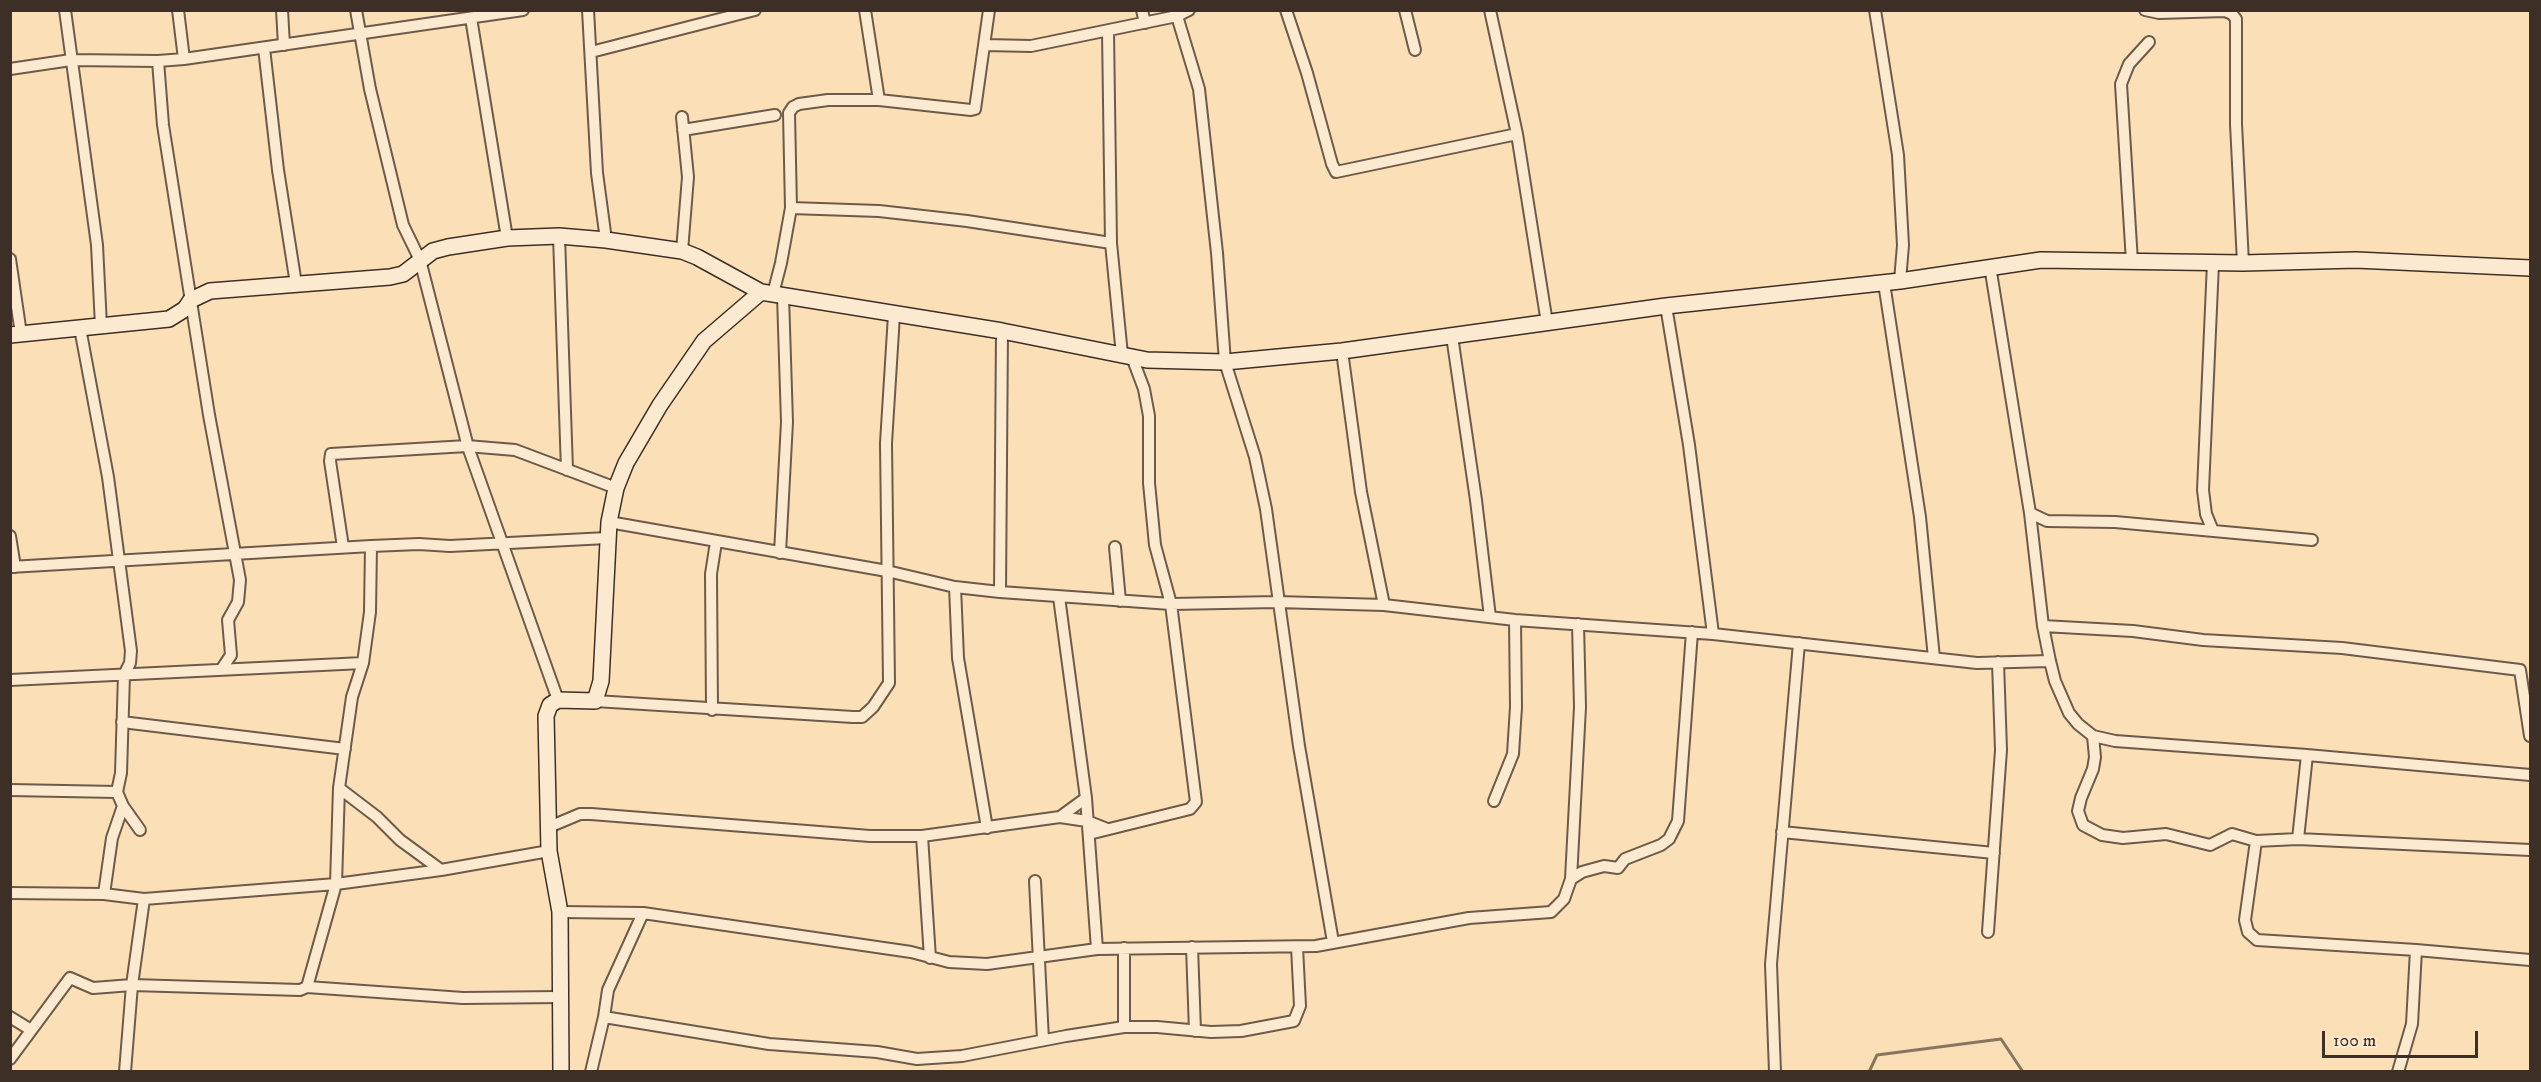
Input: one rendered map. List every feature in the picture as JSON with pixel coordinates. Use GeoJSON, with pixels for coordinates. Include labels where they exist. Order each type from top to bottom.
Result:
{"type":"FeatureCollection","features":[{"type":"Feature","properties":{"kind":"street"},"geometry":{"type":"LineString","coordinates":[[65,10],[96,245],[101,326]]}},
{"type":"Feature","properties":{"kind":"street"},"geometry":{"type":"LineString","coordinates":[[178,10],[184,59]]}},
{"type":"Feature","properties":{"kind":"street"},"geometry":{"type":"LineString","coordinates":[[282,10],[284,45]]}},
{"type":"Feature","properties":{"kind":"street"},"geometry":{"type":"LineString","coordinates":[[356,10],[370,88],[404,225],[420,260],[468,447],[558,700]]}},
{"type":"Feature","properties":{"kind":"street"},"geometry":{"type":"LineString","coordinates":[[10,69],[71,60],[184,59],[522,10]]}},
{"type":"Feature","properties":{"kind":"street"},"geometry":{"type":"LineString","coordinates":[[588,10],[597,173],[606,240]]}},
{"type":"Feature","properties":{"kind":"street"},"geometry":{"type":"LineString","coordinates":[[703,10],[705,23]]}},
{"type":"Feature","properties":{"kind":"street"},"geometry":{"type":"LineString","coordinates":[[591,52],[755,10]]}},
{"type":"Feature","properties":{"kind":"street"},"geometry":{"type":"LineString","coordinates":[[866,10],[879,100]]}},
{"type":"Feature","properties":{"kind":"street"},"geometry":{"type":"LineString","coordinates":[[780,553],[787,422],[772,294],[781,263],[791,208],[789,113],[799,104],[828,100],[879,100],[975,109],[989,10]]}},
{"type":"Feature","properties":{"kind":"street"},"geometry":{"type":"LineString","coordinates":[[1142,10],[1145,23]]}},
{"type":"Feature","properties":{"kind":"street"},"geometry":{"type":"LineString","coordinates":[[985,45],[1030,46],[1177,16],[1189,10]]}},
{"type":"Feature","properties":{"kind":"street"},"geometry":{"type":"LineString","coordinates":[[1286,10],[1336,172],[1517,134]]}},
{"type":"Feature","properties":{"kind":"street"},"geometry":{"type":"LineString","coordinates":[[1405,10],[1415,50]]}},
{"type":"Feature","properties":{"kind":"street"},"geometry":{"type":"LineString","coordinates":[[1490,10],[1517,134],[1547,323]]}},
{"type":"Feature","properties":{"kind":"street"},"geometry":{"type":"LineString","coordinates":[[1875,10],[1898,155],[1903,245],[1900,281]]}},
{"type":"Feature","properties":{"kind":"street"},"geometry":{"type":"LineString","coordinates":[[2145,10],[2159,13],[2225,11],[2236,19],[2236,124],[2243,263]]}},
{"type":"Feature","properties":{"kind":"street"},"geometry":{"type":"LineString","coordinates":[[1177,16],[1199,89],[1217,253],[1225,362],[1255,457],[1266,509],[1277,602],[1299,746],[1333,942]]}},
{"type":"Feature","properties":{"kind":"street"},"geometry":{"type":"LineString","coordinates":[[471,18],[507,238]]}},
{"type":"Feature","properties":{"kind":"street"},"geometry":{"type":"LineString","coordinates":[[1089,834],[1190,809],[1196,802],[1171,604],[1155,545],[1149,483],[1149,416],[1144,389],[1127,356],[1111,243],[1108,31]]}},
{"type":"Feature","properties":{"kind":"street"},"geometry":{"type":"LineString","coordinates":[[2132,262],[2121,84],[2129,64],[2149,42]]}},
{"type":"Feature","properties":{"kind":"street"},"geometry":{"type":"LineString","coordinates":[[264,48],[278,170],[296,284]]}},
{"type":"Feature","properties":{"kind":"street"},"geometry":{"type":"LineString","coordinates":[[158,61],[163,125],[240,580],[238,602],[228,620],[231,655],[221,670]]}},
{"type":"Feature","properties":{"kind":"street"},"geometry":{"type":"LineString","coordinates":[[683,130],[774,115]]}},
{"type":"Feature","properties":{"kind":"street"},"geometry":{"type":"LineString","coordinates":[[682,117],[688,177],[682,251]]}},
{"type":"Feature","properties":{"kind":"street"},"geometry":{"type":"LineString","coordinates":[[791,208],[879,211],[967,221],[1111,243]]}},
{"type":"Feature","properties":{"kind":"street"},"geometry":{"type":"LineString","coordinates":[[10,260],[16,334],[169,319],[185,309],[191,300],[210,291],[390,277],[403,274],[433,251],[447,247],[507,238],[559,236],[682,251],[697,256],[772,294],[1002,331],[1147,360],[1225,362],[1342,351],[1666,306],[1884,283],[2041,260],[2243,263],[2356,260],[2530,268]]}},
{"type":"Feature","properties":{"kind":"street"},"geometry":{"type":"LineString","coordinates":[[559,236],[567,470]]}},
{"type":"Feature","properties":{"kind":"street"},"geometry":{"type":"LineString","coordinates":[[2213,263],[2203,490],[2206,514],[2213,531]]}},
{"type":"Feature","properties":{"kind":"street"},"geometry":{"type":"LineString","coordinates":[[1990,266],[2030,513],[2049,661],[2069,713],[2078,724],[2093,736],[2115,741],[2530,775]]}},
{"type":"Feature","properties":{"kind":"street"},"geometry":{"type":"LineString","coordinates":[[1884,283],[1920,517],[1934,658]]}},
{"type":"Feature","properties":{"kind":"street"},"geometry":{"type":"LineString","coordinates":[[595,701],[601,681],[609,522],[616,488],[626,463],[660,405],[704,341],[772,294]]}},
{"type":"Feature","properties":{"kind":"street"},"geometry":{"type":"LineString","coordinates":[[1666,306],[1689,445],[1713,634]]}},
{"type":"Feature","properties":{"kind":"street"},"geometry":{"type":"LineString","coordinates":[[561,1071],[560,912],[549,851],[546,716],[550,705],[558,700],[595,701],[712,710],[862,717],[873,707],[889,683],[886,443],[894,315]]}},
{"type":"Feature","properties":{"kind":"street"},"geometry":{"type":"LineString","coordinates":[[80,328],[108,477],[131,651],[130,663],[124,675],[121,773],[117,792],[123,806],[140,830]]}},
{"type":"Feature","properties":{"kind":"street"},"geometry":{"type":"LineString","coordinates":[[1000,592],[1002,331]]}},
{"type":"Feature","properties":{"kind":"street"},"geometry":{"type":"LineString","coordinates":[[1452,336],[1476,500],[1490,617]]}},
{"type":"Feature","properties":{"kind":"street"},"geometry":{"type":"LineString","coordinates":[[1342,351],[1361,492],[1384,605]]}},
{"type":"Feature","properties":{"kind":"street"},"geometry":{"type":"LineString","coordinates":[[343,548],[330,461],[331,454],[468,447],[515,450],[616,488]]}},
{"type":"Feature","properties":{"kind":"street"},"geometry":{"type":"LineString","coordinates":[[2030,513],[2047,522]]}},
{"type":"Feature","properties":{"kind":"street"},"geometry":{"type":"LineString","coordinates":[[609,522],[886,571],[955,587],[1000,592],[1171,604],[1277,602],[1384,605],[1515,620],[1713,634],[1977,663],[2049,661]]}},
{"type":"Feature","properties":{"kind":"street"},"geometry":{"type":"LineString","coordinates":[[2032,529],[2047,522],[2115,522],[2312,540]]}},
{"type":"Feature","properties":{"kind":"street"},"geometry":{"type":"LineString","coordinates":[[10,536],[13,567],[371,546],[504,544],[607,538]]}},
{"type":"Feature","properties":{"kind":"street"},"geometry":{"type":"LineString","coordinates":[[712,710],[711,574],[716,542]]}},
{"type":"Feature","properties":{"kind":"street"},"geometry":{"type":"LineString","coordinates":[[307,987],[336,884],[339,788],[352,697],[363,663],[370,612],[371,546]]}},
{"type":"Feature","properties":{"kind":"street"},"geometry":{"type":"LineString","coordinates":[[1115,547],[1120,601]]}},
{"type":"Feature","properties":{"kind":"street"},"geometry":{"type":"LineString","coordinates":[[955,587],[958,658],[987,828]]}},
{"type":"Feature","properties":{"kind":"street"},"geometry":{"type":"LineString","coordinates":[[1059,597],[1086,798],[1097,949]]}},
{"type":"Feature","properties":{"kind":"street"},"geometry":{"type":"LineString","coordinates":[[1494,801],[1512,754],[1516,707],[1515,620]]}},
{"type":"Feature","properties":{"kind":"street"},"geometry":{"type":"LineString","coordinates":[[560,912],[643,913],[910,952],[949,962],[987,964],[1097,949],[1297,947],[1469,918],[1551,912],[1564,899],[1571,879],[1580,707],[1578,624]]}},
{"type":"Feature","properties":{"kind":"street"},"geometry":{"type":"LineString","coordinates":[[2043,626],[2133,631],[2203,640],[2342,648],[2520,670],[2530,736]]}},
{"type":"Feature","properties":{"kind":"street"},"geometry":{"type":"LineString","coordinates":[[1571,879],[1582,872],[1604,866],[1618,868],[1625,859],[1661,846],[1669,839],[1678,821],[1692,633]]}},
{"type":"Feature","properties":{"kind":"street"},"geometry":{"type":"LineString","coordinates":[[1775,1071],[1771,964],[1799,643]]}},
{"type":"Feature","properties":{"kind":"street"},"geometry":{"type":"LineString","coordinates":[[1988,932],[2001,750],[1998,662]]}},
{"type":"Feature","properties":{"kind":"street"},"geometry":{"type":"LineString","coordinates":[[10,680],[363,663]]}},
{"type":"Feature","properties":{"kind":"street"},"geometry":{"type":"LineString","coordinates":[[122,722],[345,749]]}},
{"type":"Feature","properties":{"kind":"street"},"geometry":{"type":"LineString","coordinates":[[2093,736],[2095,757],[2093,769],[2078,811],[2083,825],[2102,835],[2123,838],[2166,834],[2210,845],[2232,834],[2256,841],[2298,839],[2530,850]]}},
{"type":"Feature","properties":{"kind":"street"},"geometry":{"type":"LineString","coordinates":[[2298,839],[2307,755]]}},
{"type":"Feature","properties":{"kind":"street"},"geometry":{"type":"LineString","coordinates":[[339,788],[377,817],[400,840],[441,870]]}},
{"type":"Feature","properties":{"kind":"street"},"geometry":{"type":"LineString","coordinates":[[10,790],[117,792]]}},
{"type":"Feature","properties":{"kind":"street"},"geometry":{"type":"LineString","coordinates":[[1060,817],[1086,798]]}},
{"type":"Feature","properties":{"kind":"street"},"geometry":{"type":"LineString","coordinates":[[104,894],[112,838],[123,806]]}},
{"type":"Feature","properties":{"kind":"street"},"geometry":{"type":"LineString","coordinates":[[549,827],[580,814],[591,814],[870,836],[922,836],[1060,817],[1087,820],[1107,829]]}},
{"type":"Feature","properties":{"kind":"street"},"geometry":{"type":"LineString","coordinates":[[1782,832],[1994,853]]}},
{"type":"Feature","properties":{"kind":"street"},"geometry":{"type":"LineString","coordinates":[[922,836],[930,958]]}},
{"type":"Feature","properties":{"kind":"street"},"geometry":{"type":"LineString","coordinates":[[2256,841],[2245,920],[2248,932],[2258,940],[2530,960]]}},
{"type":"Feature","properties":{"kind":"street"},"geometry":{"type":"LineString","coordinates":[[10,893],[104,894],[144,899],[336,884],[441,870],[549,851]]}},
{"type":"Feature","properties":{"kind":"street"},"geometry":{"type":"LineString","coordinates":[[1035,881],[1043,1040]]}},
{"type":"Feature","properties":{"kind":"street"},"geometry":{"type":"LineString","coordinates":[[125,1071],[132,985],[144,899]]}},
{"type":"Feature","properties":{"kind":"street"},"geometry":{"type":"LineString","coordinates":[[591,1071],[608,990],[643,913]]}},
{"type":"Feature","properties":{"kind":"street"},"geometry":{"type":"LineString","coordinates":[[1192,947],[1195,1031]]}},
{"type":"Feature","properties":{"kind":"street"},"geometry":{"type":"LineString","coordinates":[[604,1017],[758,1042],[877,1052],[918,1059],[962,1056],[1124,1027],[1241,1031],[1294,1021],[1300,1006],[1297,947]]}},
{"type":"Feature","properties":{"kind":"street"},"geometry":{"type":"LineString","coordinates":[[1124,948],[1124,1027]]}},
{"type":"Feature","properties":{"kind":"street"},"geometry":{"type":"LineString","coordinates":[[2398,1071],[2412,1024],[2416,950]]}},
{"type":"Feature","properties":{"kind":"street"},"geometry":{"type":"LineString","coordinates":[[10,1059],[70,978],[93,988],[132,985],[300,990],[307,987],[463,998],[561,997]]}},
{"type":"Feature","properties":{"kind":"street"},"geometry":{"type":"LineString","coordinates":[[10,1017],[31,1030]]}},
{"type":"Feature","properties":{"kind":"waterway"},"geometry":{"type":"LineString","coordinates":[[1869,1072],[1877,1055],[2001,1039],[2023,1072]]}}]}
